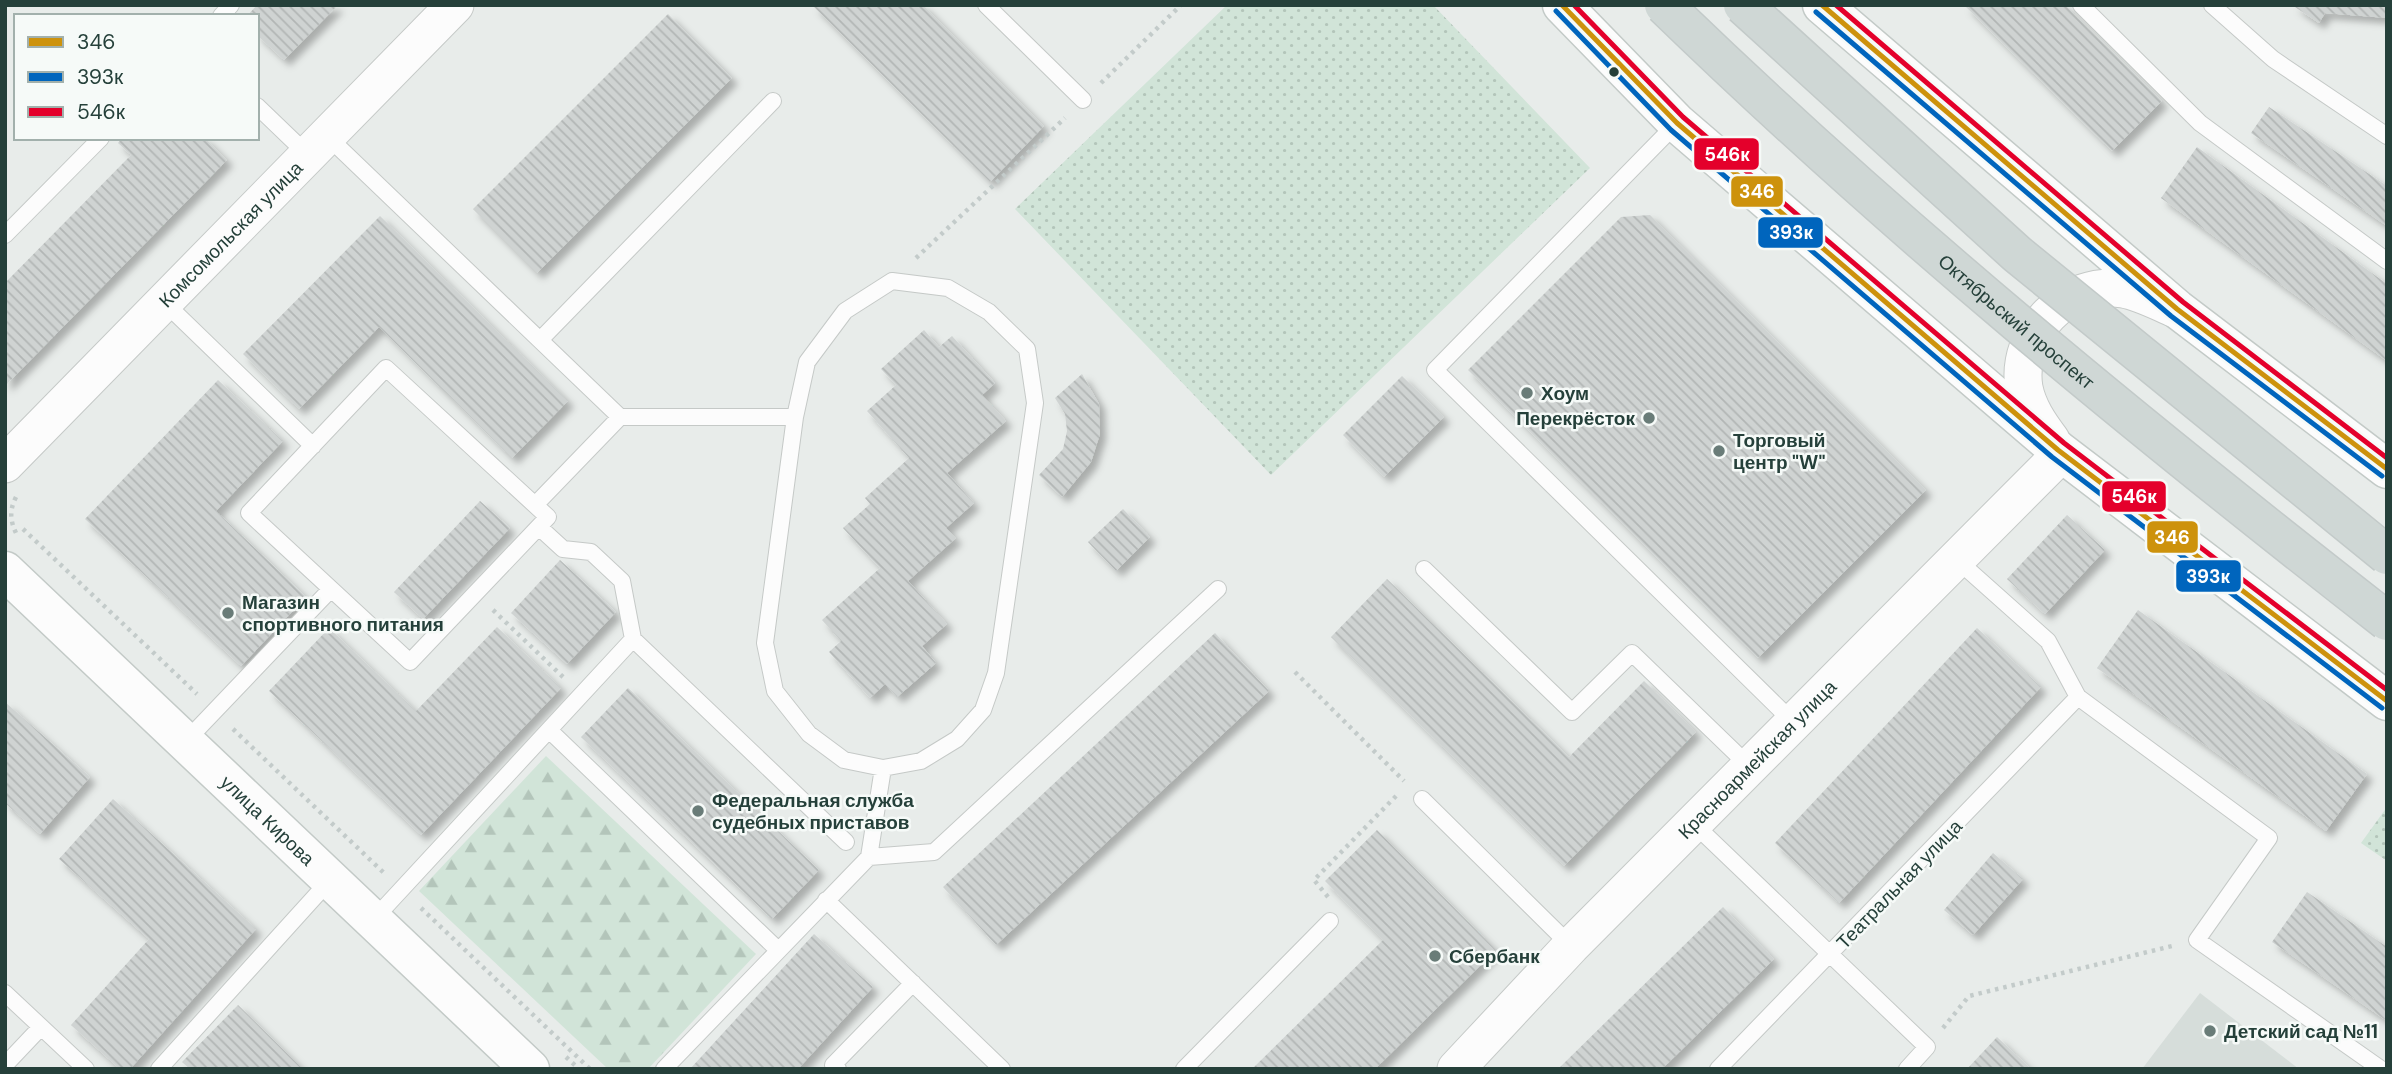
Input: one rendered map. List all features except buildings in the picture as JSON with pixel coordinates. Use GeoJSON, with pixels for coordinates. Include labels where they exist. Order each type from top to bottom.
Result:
{"type":"FeatureCollection","features":[{"type":"Feature","properties":{"kind":"main road"},"geometry":{"type":"LineString","coordinates":[[1562,5],[1677,123],[2060,452],[2387,701]]}},
{"type":"Feature","properties":{"kind":"main road","name":"Октябрьский проспект"},"geometry":{"type":"LineString","coordinates":[[1664,5],[1754,93],[1984,293],[2292,547],[2387,621]]}},
{"type":"Feature","properties":{"kind":"main road"},"geometry":{"type":"LineString","coordinates":[[1742,5],[2017,254],[2387,555]]}},
{"type":"Feature","properties":{"kind":"main road"},"geometry":{"type":"LineString","coordinates":[[1822,5],[1986,149],[2177,309],[2384,461]]}},
{"type":"Feature","properties":{"kind":"main road","name":"улица Кирова"},"geometry":{"type":"LineString","coordinates":[[5,571],[530,1069]]}},
{"type":"Feature","properties":{"kind":"street","name":"Комсомольская улица"},"geometry":{"type":"LineString","coordinates":[[5,464],[455,5]]}},
{"type":"Feature","properties":{"kind":"street"},"geometry":{"type":"LineString","coordinates":[[2060,452],[2030,408],[2024,386],[2027,352],[2041,322],[2057,306],[2077,295],[2099,289],[2122,289],[2177,309]]}},
{"type":"Feature","properties":{"kind":"street","name":"Красноармейская улица"},"geometry":{"type":"LineString","coordinates":[[1463,1066],[1571,946],[2060,452]]}},
{"type":"Feature","properties":{"kind":"lane"},"geometry":{"type":"LineString","coordinates":[[986,5],[1083,100]]}},
{"type":"Feature","properties":{"kind":"lane"},"geometry":{"type":"LineString","coordinates":[[2081,5],[2200,122],[2387,261]]}},
{"type":"Feature","properties":{"kind":"lane"},"geometry":{"type":"LineString","coordinates":[[2213,5],[2273,59],[2387,136]]}},
{"type":"Feature","properties":{"kind":"lane"},"geometry":{"type":"LineString","coordinates":[[540,340],[773,101]]}},
{"type":"Feature","properties":{"kind":"lane"},"geometry":{"type":"LineString","coordinates":[[259,107],[317,146],[540,340],[620,417],[795,418]]}},
{"type":"Feature","properties":{"kind":"lane"},"geometry":{"type":"LineString","coordinates":[[1677,123],[1435,370],[1793,722]]}},
{"type":"Feature","properties":{"kind":"lane"},"geometry":{"type":"LineString","coordinates":[[5,235],[99,140]]}},
{"type":"Feature","properties":{"kind":"lane"},"geometry":{"type":"LineString","coordinates":[[892,281],[948,288],[989,312],[1027,349],[1035,403],[996,673],[983,709],[957,739],[921,761],[883,768],[844,760],[809,734],[775,691],[765,643],[795,418],[807,362],[845,311],[892,281]]}},
{"type":"Feature","properties":{"kind":"lane"},"geometry":{"type":"LineString","coordinates":[[164,302],[313,446]]}},
{"type":"Feature","properties":{"kind":"lane"},"geometry":{"type":"LineString","coordinates":[[386,368],[535,505],[548,517],[410,662],[249,513],[386,368]]}},
{"type":"Feature","properties":{"kind":"lane"},"geometry":{"type":"LineString","coordinates":[[535,505],[620,417]]}},
{"type":"Feature","properties":{"kind":"lane"},"geometry":{"type":"LineString","coordinates":[[539,527],[562,549],[591,552],[622,581],[633,639],[846,842]]}},
{"type":"Feature","properties":{"kind":"lane"},"geometry":{"type":"LineString","coordinates":[[1956,559],[2048,641],[2078,697],[2269,838],[2197,940],[2381,1069]]}},
{"type":"Feature","properties":{"kind":"lane"},"geometry":{"type":"LineString","coordinates":[[1424,569],[1572,712],[1632,653],[1749,766]]}},
{"type":"Feature","properties":{"kind":"lane"},"geometry":{"type":"LineString","coordinates":[[185,743],[331,589]]}},
{"type":"Feature","properties":{"kind":"lane"},"geometry":{"type":"LineString","coordinates":[[869,857],[933,852],[1218,589]]}},
{"type":"Feature","properties":{"kind":"lane"},"geometry":{"type":"LineString","coordinates":[[373,920],[633,639]]}},
{"type":"Feature","properties":{"kind":"lane","name":"Театральная улица"},"geometry":{"type":"LineString","coordinates":[[1718,1069],[1831,956],[2078,697]]}},
{"type":"Feature","properties":{"kind":"lane"},"geometry":{"type":"LineString","coordinates":[[549,730],[777,948]]}},
{"type":"Feature","properties":{"kind":"lane"},"geometry":{"type":"LineString","coordinates":[[664,1069],[777,948],[869,857],[883,768]]}},
{"type":"Feature","properties":{"kind":"lane"},"geometry":{"type":"LineString","coordinates":[[1422,799],[1571,946]]}},
{"type":"Feature","properties":{"kind":"lane"},"geometry":{"type":"LineString","coordinates":[[1693,823],[1927,1047],[1907,1069]]}},
{"type":"Feature","properties":{"kind":"lane"},"geometry":{"type":"LineString","coordinates":[[159,1069],[330,880]]}},
{"type":"Feature","properties":{"kind":"lane"},"geometry":{"type":"LineString","coordinates":[[826,900],[1002,1069]]}},
{"type":"Feature","properties":{"kind":"lane"},"geometry":{"type":"LineString","coordinates":[[1184,1069],[1330,921]]}},
{"type":"Feature","properties":{"kind":"lane"},"geometry":{"type":"LineString","coordinates":[[838,1069],[833,1065],[913,983]]}},
{"type":"Feature","properties":{"kind":"lane"},"geometry":{"type":"LineString","coordinates":[[5,993],[86,1069]]}},
{"type":"Feature","properties":{"kind":"lane"},"geometry":{"type":"LineString","coordinates":[[5,1065],[41,1027]]}},
{"type":"Feature","properties":{"kind":"path"},"geometry":{"type":"LineString","coordinates":[[892,281],[1181,5]]}},
{"type":"Feature","properties":{"kind":"path"},"geometry":{"type":"LineString","coordinates":[[23,529],[590,1069]]}},
{"type":"Feature","properties":{"kind":"path"},"geometry":{"type":"LineString","coordinates":[[476,593],[581,695]]}},
{"type":"Feature","properties":{"kind":"path"},"geometry":{"type":"LineString","coordinates":[[1295,672],[1422,799]]}},
{"type":"Feature","properties":{"kind":"path"},"geometry":{"type":"LineString","coordinates":[[1330,921],[1332,901],[1314,880],[1407,784]]}},
{"type":"Feature","properties":{"kind":"path"},"geometry":{"type":"LineString","coordinates":[[1927,1047],[1969,996],[2197,940]]}},
{"type":"Feature","properties":{"kind":"shaded area","name":"Детский сад №11"},"geometry":{"type":"Polygon","coordinates":[[[2200,993],[2299,1069],[2142,1069],[2200,993]]]}},
{"type":"Feature","properties":{"kind":"green space"},"geometry":{"type":"Polygon","coordinates":[[[1227,5],[1433,5],[1590,168],[1271,475],[1015,209],[1227,5]]]}},
{"type":"Feature","properties":{"kind":"green space"},"geometry":{"type":"Polygon","coordinates":[[[546,756],[756,954],[648,1069],[608,1069],[419,891],[546,756]]]}},
{"type":"Feature","properties":{"kind":"green space"},"geometry":{"type":"Polygon","coordinates":[[[2387,807],[2387,861],[2361,843],[2387,807]]]}},
{"type":"Feature","properties":{"kind":"transit line","name":"346"},"geometry":{"type":"LineString","coordinates":[[1562,5],[1677,123],[2058,450],[2387,701]]}},
{"type":"Feature","properties":{"kind":"transit line","name":"546к"},"geometry":{"type":"LineString","coordinates":[[1574,5],[1683,117],[2064,443],[2387,690]]}},
{"type":"Feature","properties":{"kind":"transit line","name":"346"},"geometry":{"type":"LineString","coordinates":[[1822,5],[2177,309],[2387,469]]}},
{"type":"Feature","properties":{"kind":"transit line","name":"546к"},"geometry":{"type":"LineString","coordinates":[[1836,5],[2183,302],[2387,458]]}},
{"type":"Feature","properties":{"kind":"transit line","name":"393к"},"geometry":{"type":"LineString","coordinates":[[1556,11],[1671,130],[2052,457],[2382,708]]}},
{"type":"Feature","properties":{"kind":"transit line","name":"393к"},"geometry":{"type":"LineString","coordinates":[[1816,12],[2171,316],[2382,476]]}},
{"type":"Feature","properties":{"kind":"place","name":"Хоум"},"geometry":{"type":"Point","coordinates":[1527,393]}},
{"type":"Feature","properties":{"kind":"place","name":"Перекрёсток"},"geometry":{"type":"Point","coordinates":[1649,418]}},
{"type":"Feature","properties":{"kind":"place","name":"Торговый центр \"W\""},"geometry":{"type":"Point","coordinates":[1719,451]}},
{"type":"Feature","properties":{"kind":"place","name":"Магазин спортивного питания"},"geometry":{"type":"Point","coordinates":[228,613]}},
{"type":"Feature","properties":{"kind":"place","name":"Федеральная служба судебных приставов"},"geometry":{"type":"Point","coordinates":[698,811]}},
{"type":"Feature","properties":{"kind":"place","name":"Сбербанк"},"geometry":{"type":"Point","coordinates":[1435,956]}},
{"type":"Feature","properties":{"kind":"place","name":"Детский сад №11"},"geometry":{"type":"Point","coordinates":[2210,1031]}}]}
